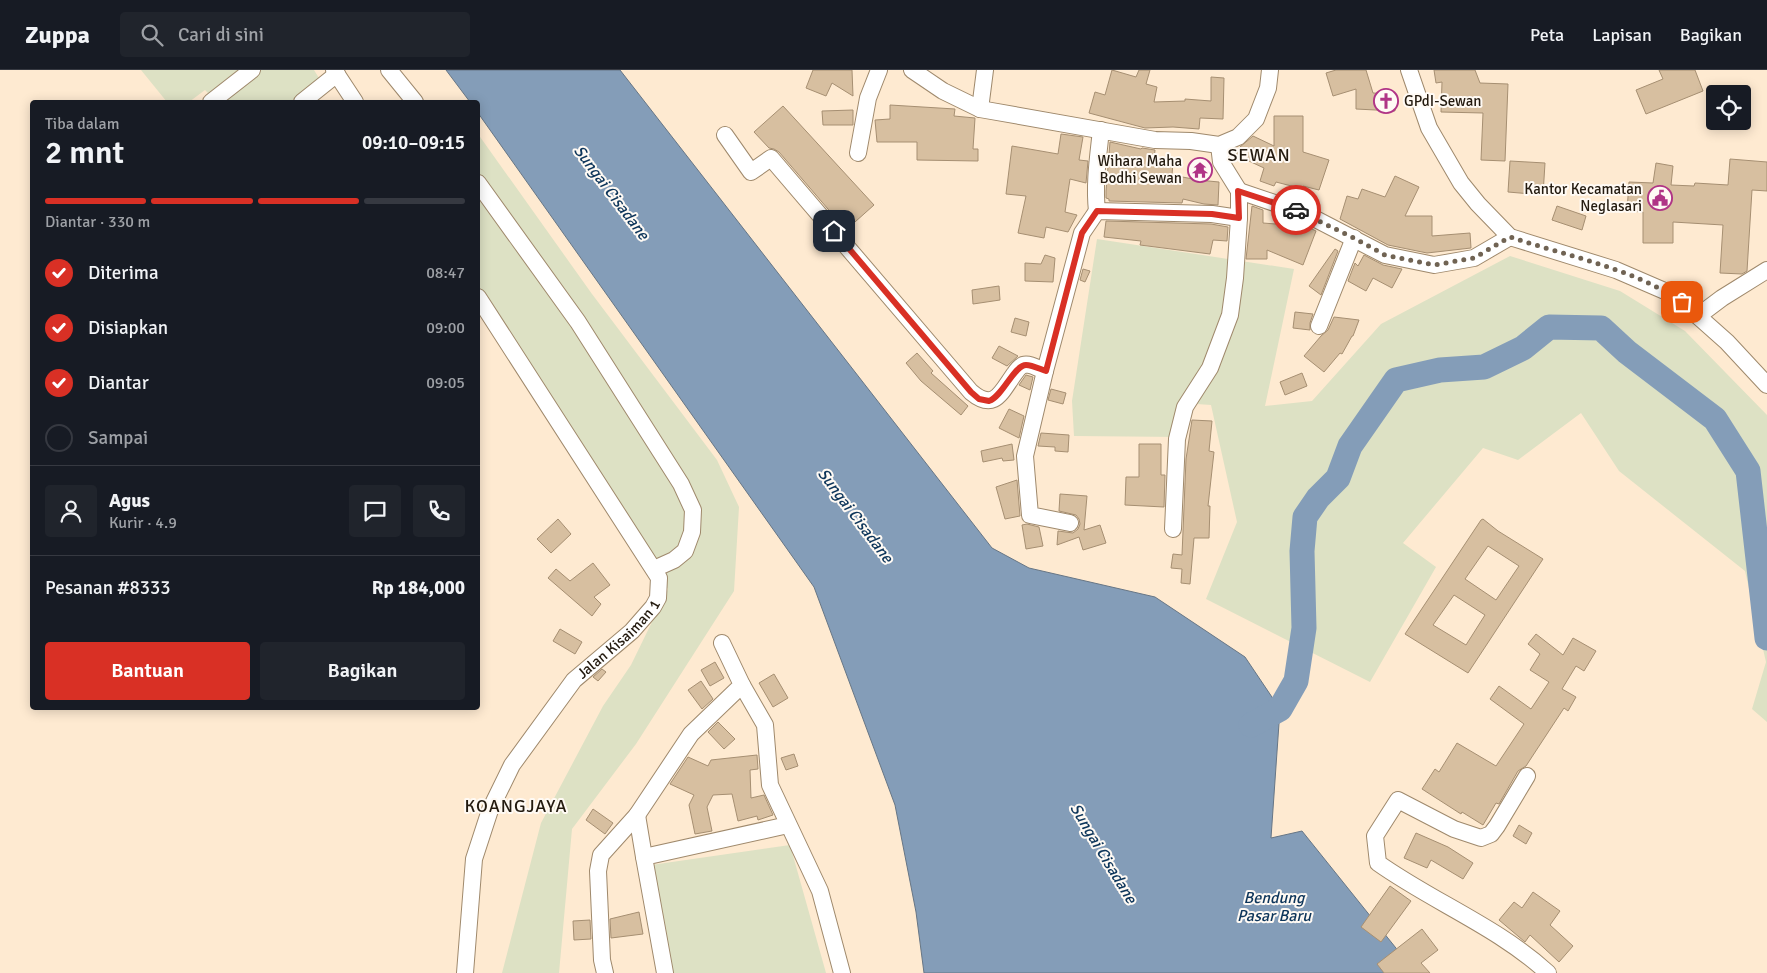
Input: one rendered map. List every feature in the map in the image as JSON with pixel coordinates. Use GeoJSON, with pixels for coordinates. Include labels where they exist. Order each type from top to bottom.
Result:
{"type":"FeatureCollection","features":[{"type":"Feature","properties":{"kind":"street"},"geometry":{"type":"LineString","coordinates":[[214,100],[252,70]]}},
{"type":"Feature","properties":{"kind":"street"},"geometry":{"type":"LineString","coordinates":[[389,70],[413,100]]}},
{"type":"Feature","properties":{"kind":"street"},"geometry":{"type":"LineString","coordinates":[[858,153],[868,98],[879,70]]}},
{"type":"Feature","properties":{"kind":"street"},"geometry":{"type":"LineString","coordinates":[[912,70],[943,91],[980,109],[1155,140],[1191,141],[1219,145],[1238,137],[1256,119],[1268,88],[1270,70]]}},
{"type":"Feature","properties":{"kind":"street"},"geometry":{"type":"LineString","coordinates":[[980,109],[985,70]]}},
{"type":"Feature","properties":{"kind":"street"},"geometry":{"type":"LineString","coordinates":[[1410,70],[1429,128],[1460,183],[1510,237],[1616,270],[1667,292],[1727,342],[1767,385]]}},
{"type":"Feature","properties":{"kind":"street"},"geometry":{"type":"LineString","coordinates":[[304,100],[335,72],[354,100]]}},
{"type":"Feature","properties":{"kind":"street"},"geometry":{"type":"LineString","coordinates":[[1070,523],[1030,515],[1026,456],[1082,233],[1097,211],[1095,192],[1101,130]]}},
{"type":"Feature","properties":{"kind":"street"},"geometry":{"type":"LineString","coordinates":[[726,135],[751,172],[771,158],[979,399],[989,401],[994,399],[1000,394],[1020,366],[1026,365],[1046,371]]}},
{"type":"Feature","properties":{"kind":"street"},"geometry":{"type":"LineString","coordinates":[[1172,529],[1177,439],[1185,407],[1210,368],[1230,315],[1235,278],[1239,218],[1238,191],[1221,162],[1219,145]]}},
{"type":"Feature","properties":{"kind":"street"},"geometry":{"type":"LineString","coordinates":[[480,186],[578,322],[666,459],[693,510],[692,532],[685,551],[674,560],[654,569]]}},
{"type":"Feature","properties":{"kind":"street"},"geometry":{"type":"LineString","coordinates":[[1238,191],[1304,213],[1385,255],[1434,265],[1474,258],[1510,237]]}},
{"type":"Feature","properties":{"kind":"street"},"geometry":{"type":"LineString","coordinates":[[1097,211],[1212,214],[1239,218]]}},
{"type":"Feature","properties":{"kind":"street"},"geometry":{"type":"LineString","coordinates":[[1319,326],[1354,238]]}},
{"type":"Feature","properties":{"kind":"street"},"geometry":{"type":"LineString","coordinates":[[1698,316],[1722,298],[1767,270]]}},
{"type":"Feature","properties":{"kind":"street","name":"Jalan Kisaiman 1"},"geometry":{"type":"LineString","coordinates":[[466,973],[474,859],[490,810],[512,765],[574,680],[632,631],[653,607],[658,598],[659,578],[483,319],[480,305]]}},
{"type":"Feature","properties":{"kind":"street"},"geometry":{"type":"LineString","coordinates":[[722,643],[742,685],[765,725],[770,785],[820,891],[842,973]]}},
{"type":"Feature","properties":{"kind":"street"},"geometry":{"type":"LineString","coordinates":[[605,973],[602,960],[598,871],[601,855],[637,815],[691,734],[742,685]]}},
{"type":"Feature","properties":{"kind":"street"},"geometry":{"type":"LineString","coordinates":[[1528,776],[1497,826],[1491,834],[1486,836],[1480,838],[1454,829],[1398,800],[1375,836],[1378,863],[1462,913],[1536,962],[1548,973]]}},
{"type":"Feature","properties":{"kind":"street"},"geometry":{"type":"LineString","coordinates":[[637,815],[665,973]]}},
{"type":"Feature","properties":{"kind":"street"},"geometry":{"type":"LineString","coordinates":[[644,857],[788,824]]}},
{"type":"Feature","properties":{"kind":"green space"},"geometry":{"type":"Polygon","coordinates":[[[141,70],[314,70],[322,83],[296,100],[215,100],[205,90],[192,100],[165,100],[141,70]]]}},
{"type":"Feature","properties":{"kind":"green space"},"geometry":{"type":"Polygon","coordinates":[[[480,137],[592,294],[717,460],[739,507],[734,591],[636,744],[572,829],[559,973],[502,973],[541,823],[603,706],[631,665],[668,589],[480,302],[480,137]]]}},
{"type":"Feature","properties":{"kind":"green space"},"geometry":{"type":"Polygon","coordinates":[[[1097,239],[1294,269],[1265,406],[1312,401],[1381,324],[1510,256],[1620,291],[1685,331],[1767,415],[1767,722],[1752,709],[1766,662],[1745,571],[1619,471],[1581,413],[1518,460],[1483,448],[1403,543],[1436,567],[1370,682],[1206,599],[1237,522],[1211,405],[1182,403],[1181,437],[1074,436],[1072,401],[1097,239]]]}},
{"type":"Feature","properties":{"kind":"green space"},"geometry":{"type":"Polygon","coordinates":[[[790,845],[826,973],[672,973],[651,865],[790,845]]]}},
{"type":"Feature","properties":{"kind":"water"},"geometry":{"type":"Polygon","coordinates":[[[446,70],[620,70],[992,548],[1029,568],[1155,597],[1245,657],[1280,709],[1271,838],[1302,831],[1416,973],[924,973],[916,912],[895,805],[814,587],[480,116],[480,100],[468,100],[446,70]]]}},
{"type":"Feature","properties":{"kind":"building"},"geometry":{"type":"Polygon","coordinates":[[[813,70],[852,70],[853,96],[832,83],[826,96],[806,88],[813,70]]]}},
{"type":"Feature","properties":{"kind":"building"},"geometry":{"type":"Polygon","coordinates":[[[1112,70],[1136,77],[1139,70],[1150,70],[1146,84],[1157,87],[1154,102],[1185,101],[1185,99],[1211,101],[1211,77],[1224,78],[1223,119],[1200,118],[1199,129],[1173,127],[1145,128],[1089,113],[1095,92],[1105,95],[1112,70]]]}},
{"type":"Feature","properties":{"kind":"building"},"geometry":{"type":"Polygon","coordinates":[[[1336,70],[1366,70],[1373,93],[1395,94],[1395,111],[1356,109],[1356,89],[1333,96],[1326,73],[1336,70]]]}},
{"type":"Feature","properties":{"kind":"building"},"geometry":{"type":"Polygon","coordinates":[[[1434,70],[1475,70],[1480,83],[1508,84],[1505,161],[1481,160],[1483,113],[1441,112],[1442,82],[1436,83],[1434,70]]]}},
{"type":"Feature","properties":{"kind":"building"},"geometry":{"type":"Polygon","coordinates":[[[1659,70],[1695,70],[1703,91],[1646,114],[1636,90],[1663,79],[1659,70]]]}},
{"type":"Feature","properties":{"kind":"building"},"geometry":{"type":"Polygon","coordinates":[[[890,105],[955,109],[954,116],[975,118],[973,149],[978,149],[978,161],[917,160],[917,142],[877,142],[875,120],[890,119],[890,105]]]}},
{"type":"Feature","properties":{"kind":"building"},"geometry":{"type":"Polygon","coordinates":[[[783,106],[874,205],[846,230],[779,152],[769,148],[754,132],[783,106]]]}},
{"type":"Feature","properties":{"kind":"building"},"geometry":{"type":"Polygon","coordinates":[[[853,110],[853,125],[823,125],[822,111],[853,110]]]}},
{"type":"Feature","properties":{"kind":"building"},"geometry":{"type":"Polygon","coordinates":[[[1274,116],[1303,116],[1303,152],[1329,160],[1319,190],[1303,186],[1303,189],[1276,182],[1274,186],[1260,181],[1264,168],[1236,155],[1240,147],[1253,136],[1274,146],[1274,116]]]}},
{"type":"Feature","properties":{"kind":"building"},"geometry":{"type":"Polygon","coordinates":[[[1061,134],[1083,137],[1079,160],[1088,161],[1086,183],[1070,179],[1065,212],[1077,215],[1068,232],[1046,227],[1044,238],[1018,233],[1026,196],[1006,194],[1012,146],[1058,154],[1061,134]]]}},
{"type":"Feature","properties":{"kind":"building"},"geometry":{"type":"Polygon","coordinates":[[[1110,142],[1155,150],[1154,160],[1173,162],[1172,175],[1219,182],[1218,205],[1183,199],[1182,203],[1109,201],[1106,198],[1106,191],[1110,142]]]}},
{"type":"Feature","properties":{"kind":"building"},"geometry":{"type":"Polygon","coordinates":[[[1730,159],[1767,162],[1767,191],[1752,190],[1747,271],[1742,274],[1720,273],[1723,225],[1673,222],[1673,243],[1643,243],[1643,212],[1627,211],[1629,182],[1653,183],[1656,163],[1673,166],[1671,185],[1694,186],[1695,183],[1728,185],[1730,159]]]}},
{"type":"Feature","properties":{"kind":"building"},"geometry":{"type":"Polygon","coordinates":[[[1510,161],[1545,163],[1543,195],[1508,192],[1510,161]]]}},
{"type":"Feature","properties":{"kind":"building"},"geometry":{"type":"Polygon","coordinates":[[[1395,176],[1419,187],[1405,216],[1432,216],[1432,236],[1470,233],[1471,248],[1427,253],[1388,245],[1340,219],[1347,196],[1358,199],[1362,189],[1385,197],[1395,176]]]}},
{"type":"Feature","properties":{"kind":"building"},"geometry":{"type":"Polygon","coordinates":[[[1252,206],[1263,210],[1263,223],[1301,226],[1302,224],[1316,231],[1303,265],[1267,250],[1267,259],[1246,259],[1252,206]]]}},
{"type":"Feature","properties":{"kind":"building"},"geometry":{"type":"Polygon","coordinates":[[[1557,206],[1586,216],[1582,230],[1552,220],[1557,206]]]}},
{"type":"Feature","properties":{"kind":"building"},"geometry":{"type":"Polygon","coordinates":[[[1106,221],[1211,224],[1228,227],[1227,241],[1213,240],[1210,254],[1140,245],[1141,241],[1104,237],[1106,221]]]}},
{"type":"Feature","properties":{"kind":"building"},"geometry":{"type":"Polygon","coordinates":[[[1335,249],[1338,251],[1321,295],[1309,286],[1335,249]]]}},
{"type":"Feature","properties":{"kind":"building"},"geometry":{"type":"Polygon","coordinates":[[[1045,255],[1055,258],[1053,282],[1025,281],[1025,263],[1041,264],[1045,255]]]}},
{"type":"Feature","properties":{"kind":"building"},"geometry":{"type":"Polygon","coordinates":[[[1364,255],[1383,265],[1402,269],[1392,288],[1373,278],[1366,291],[1348,281],[1355,263],[1358,266],[1364,255]]]}},
{"type":"Feature","properties":{"kind":"building"},"geometry":{"type":"Polygon","coordinates":[[[1083,269],[1090,271],[1085,282],[1080,280],[1083,269]]]}},
{"type":"Feature","properties":{"kind":"building"},"geometry":{"type":"Polygon","coordinates":[[[999,286],[1000,300],[973,304],[972,290],[999,286]]]}},
{"type":"Feature","properties":{"kind":"building"},"geometry":{"type":"Polygon","coordinates":[[[1295,312],[1313,314],[1310,330],[1293,328],[1295,312]]]}},
{"type":"Feature","properties":{"kind":"building"},"geometry":{"type":"Polygon","coordinates":[[[1334,317],[1359,320],[1353,336],[1342,354],[1340,353],[1324,372],[1304,356],[1328,330],[1334,317]]]}},
{"type":"Feature","properties":{"kind":"building"},"geometry":{"type":"Polygon","coordinates":[[[1015,318],[1029,322],[1026,336],[1011,332],[1015,318]]]}},
{"type":"Feature","properties":{"kind":"building"},"geometry":{"type":"Polygon","coordinates":[[[999,346],[1018,356],[1007,366],[992,358],[999,346]]]}},
{"type":"Feature","properties":{"kind":"building"},"geometry":{"type":"Polygon","coordinates":[[[917,353],[933,371],[931,373],[968,406],[961,415],[921,381],[906,363],[917,353]]]}},
{"type":"Feature","properties":{"kind":"building"},"geometry":{"type":"Polygon","coordinates":[[[1302,373],[1307,386],[1285,395],[1280,382],[1302,373]]]}},
{"type":"Feature","properties":{"kind":"building"},"geometry":{"type":"Polygon","coordinates":[[[1026,375],[1033,377],[1030,390],[1019,385],[1026,375]]]}},
{"type":"Feature","properties":{"kind":"building"},"geometry":{"type":"Polygon","coordinates":[[[1051,389],[1066,393],[1063,404],[1048,400],[1051,389]]]}},
{"type":"Feature","properties":{"kind":"building"},"geometry":{"type":"Polygon","coordinates":[[[1009,409],[1024,416],[1019,438],[999,428],[1009,409]]]}},
{"type":"Feature","properties":{"kind":"building"},"geometry":{"type":"Polygon","coordinates":[[[1192,420],[1212,421],[1209,451],[1214,452],[1208,506],[1210,506],[1209,538],[1194,538],[1190,584],[1181,583],[1182,569],[1171,568],[1173,554],[1182,555],[1186,459],[1192,420]]]}},
{"type":"Feature","properties":{"kind":"building"},"geometry":{"type":"Polygon","coordinates":[[[1041,433],[1069,435],[1068,452],[1055,451],[1055,447],[1038,446],[1041,433]]]}},
{"type":"Feature","properties":{"kind":"building"},"geometry":{"type":"Polygon","coordinates":[[[1012,444],[1014,460],[1003,461],[1002,458],[983,462],[981,451],[1012,444]]]}},
{"type":"Feature","properties":{"kind":"building"},"geometry":{"type":"Polygon","coordinates":[[[1139,444],[1161,444],[1161,475],[1165,475],[1164,507],[1125,505],[1126,477],[1139,477],[1139,444]]]}},
{"type":"Feature","properties":{"kind":"building"},"geometry":{"type":"Polygon","coordinates":[[[1017,480],[1020,516],[1005,519],[996,487],[1017,480]]]}},
{"type":"Feature","properties":{"kind":"building"},"geometry":{"type":"Polygon","coordinates":[[[1060,494],[1087,496],[1084,530],[1100,525],[1106,543],[1083,550],[1079,537],[1057,545],[1058,531],[1073,533],[1080,524],[1076,515],[1059,511],[1060,494]]]}},
{"type":"Feature","properties":{"kind":"building"},"geometry":{"type":"Polygon","coordinates":[[[558,519],[571,534],[551,553],[537,539],[558,519]]]}},
{"type":"Feature","properties":{"kind":"building"},"geometry":{"type":"Polygon","coordinates":[[[1483,519],[1498,531],[1543,559],[1468,673],[1405,634],[1483,519]],[[1488,546],[1465,579],[1496,600],[1519,566],[1488,546]],[[1454,595],[1433,625],[1466,645],[1485,615],[1454,595]]]}},
{"type":"Feature","properties":{"kind":"building"},"geometry":{"type":"Polygon","coordinates":[[[1027,524],[1039,527],[1043,546],[1026,549],[1022,525],[1027,524]]]}},
{"type":"Feature","properties":{"kind":"building"},"geometry":{"type":"Polygon","coordinates":[[[593,563],[610,585],[594,597],[601,604],[592,616],[548,578],[556,569],[570,581],[593,563]]]}},
{"type":"Feature","properties":{"kind":"building"},"geometry":{"type":"Polygon","coordinates":[[[560,629],[582,642],[575,654],[553,641],[560,629]]]}},
{"type":"Feature","properties":{"kind":"building"},"geometry":{"type":"Polygon","coordinates":[[[1536,634],[1563,655],[1573,638],[1596,651],[1584,671],[1576,666],[1562,689],[1576,697],[1568,711],[1564,708],[1526,766],[1518,771],[1499,804],[1496,803],[1483,825],[1462,812],[1461,814],[1422,789],[1435,769],[1439,772],[1457,743],[1496,766],[1524,724],[1490,699],[1499,686],[1531,709],[1549,682],[1530,670],[1540,654],[1528,644],[1536,634]]]}},
{"type":"Feature","properties":{"kind":"building"},"geometry":{"type":"Polygon","coordinates":[[[715,662],[724,678],[710,686],[701,670],[715,662]]]}},
{"type":"Feature","properties":{"kind":"building"},"geometry":{"type":"Polygon","coordinates":[[[602,669],[606,672],[598,681],[593,677],[602,669]]]}},
{"type":"Feature","properties":{"kind":"building"},"geometry":{"type":"Polygon","coordinates":[[[774,674],[788,698],[773,707],[759,683],[774,674]]]}},
{"type":"Feature","properties":{"kind":"building"},"geometry":{"type":"Polygon","coordinates":[[[701,681],[713,699],[702,709],[688,690],[701,681]]]}},
{"type":"Feature","properties":{"kind":"building"},"geometry":{"type":"Polygon","coordinates":[[[718,722],[735,739],[724,749],[708,732],[718,722]]]}},
{"type":"Feature","properties":{"kind":"building"},"geometry":{"type":"Polygon","coordinates":[[[794,754],[798,766],[786,770],[781,758],[794,754]]]}},
{"type":"Feature","properties":{"kind":"building"},"geometry":{"type":"Polygon","coordinates":[[[757,755],[758,769],[750,770],[751,798],[764,795],[773,815],[758,820],[757,816],[738,821],[732,794],[713,795],[707,807],[712,831],[695,834],[689,805],[694,795],[670,784],[688,757],[708,766],[711,760],[757,755]]]}},
{"type":"Feature","properties":{"kind":"building"},"geometry":{"type":"Polygon","coordinates":[[[593,809],[613,823],[605,834],[586,820],[593,809]]]}},
{"type":"Feature","properties":{"kind":"building"},"geometry":{"type":"Polygon","coordinates":[[[1519,825],[1532,833],[1526,844],[1513,836],[1519,825]]]}},
{"type":"Feature","properties":{"kind":"building"},"geometry":{"type":"Polygon","coordinates":[[[1416,833],[1448,847],[1473,863],[1463,879],[1431,860],[1427,868],[1404,858],[1416,833]]]}},
{"type":"Feature","properties":{"kind":"building"},"geometry":{"type":"Polygon","coordinates":[[[1390,886],[1411,901],[1381,942],[1361,927],[1390,886]]]}},
{"type":"Feature","properties":{"kind":"building"},"geometry":{"type":"Polygon","coordinates":[[[1533,892],[1560,911],[1550,925],[1573,946],[1559,962],[1530,935],[1525,942],[1499,920],[1514,902],[1522,908],[1533,892]]]}},
{"type":"Feature","properties":{"kind":"building"},"geometry":{"type":"Polygon","coordinates":[[[639,912],[643,934],[611,938],[610,919],[639,912]]]}},
{"type":"Feature","properties":{"kind":"building"},"geometry":{"type":"Polygon","coordinates":[[[590,920],[591,939],[574,940],[573,921],[590,920]]]}},
{"type":"Feature","properties":{"kind":"building"},"geometry":{"type":"Polygon","coordinates":[[[1422,929],[1438,950],[1421,963],[1430,973],[1384,973],[1377,964],[1422,929]]]}},
{"type":"Feature","properties":{"kind":"waterway"},"geometry":{"type":"LineString","coordinates":[[1251,725],[1280,709],[1296,681],[1304,628],[1302,551],[1305,517],[1318,498],[1338,478],[1350,446],[1396,380],[1440,370],[1484,367],[1523,348],[1549,327],[1601,328],[1627,352],[1715,419],[1748,471],[1767,638]]}},
{"type":"Feature","properties":{"kind":"way so far"},"geometry":{"type":"LineString","coordinates":[[1296,210],[1385,255],[1434,265],[1474,258],[1510,237],[1616,270],[1667,292],[1682,302]]}},
{"type":"Feature","properties":{"kind":"place","name":"GPdI-Sewan"},"geometry":{"type":"Point","coordinates":[1386,101]}},
{"type":"Feature","properties":{"kind":"place","name":"Wihara Maha Bodhi Sewan"},"geometry":{"type":"Point","coordinates":[1200,170]}},
{"type":"Feature","properties":{"kind":"place","name":"Kantor Kecamatan Neglasari"},"geometry":{"type":"Point","coordinates":[1660,198]}},
{"type":"Feature","properties":{"kind":"district","name":"SEWAN"},"geometry":{"type":"Point","coordinates":[1259,155]}},
{"type":"Feature","properties":{"kind":"district","name":"KOANGJAYA"},"geometry":{"type":"Point","coordinates":[516,806]}},
{"type":"Feature","properties":{"kind":"route"},"geometry":{"type":"LineString","coordinates":[[834,231],[971,392],[979,399],[989,401],[1000,394],[1020,366],[1026,365],[1046,371],[1082,233],[1097,211],[1212,214],[1239,218],[1238,191],[1296,210]]}},
{"type":"Feature","properties":{"kind":"water label","name":"Sungai Cisadane"},"geometry":{"type":"Point","coordinates":[612,192]}},
{"type":"Feature","properties":{"kind":"water label","name":"Sungai Cisadane"},"geometry":{"type":"Point","coordinates":[856,515]}},
{"type":"Feature","properties":{"kind":"water label","name":"Sungai Cisadane"},"geometry":{"type":"Point","coordinates":[1104,853]}},
{"type":"Feature","properties":{"kind":"water label","name":"Bendung Pasar Baru"},"geometry":{"type":"Point","coordinates":[1274,906]}}]}
